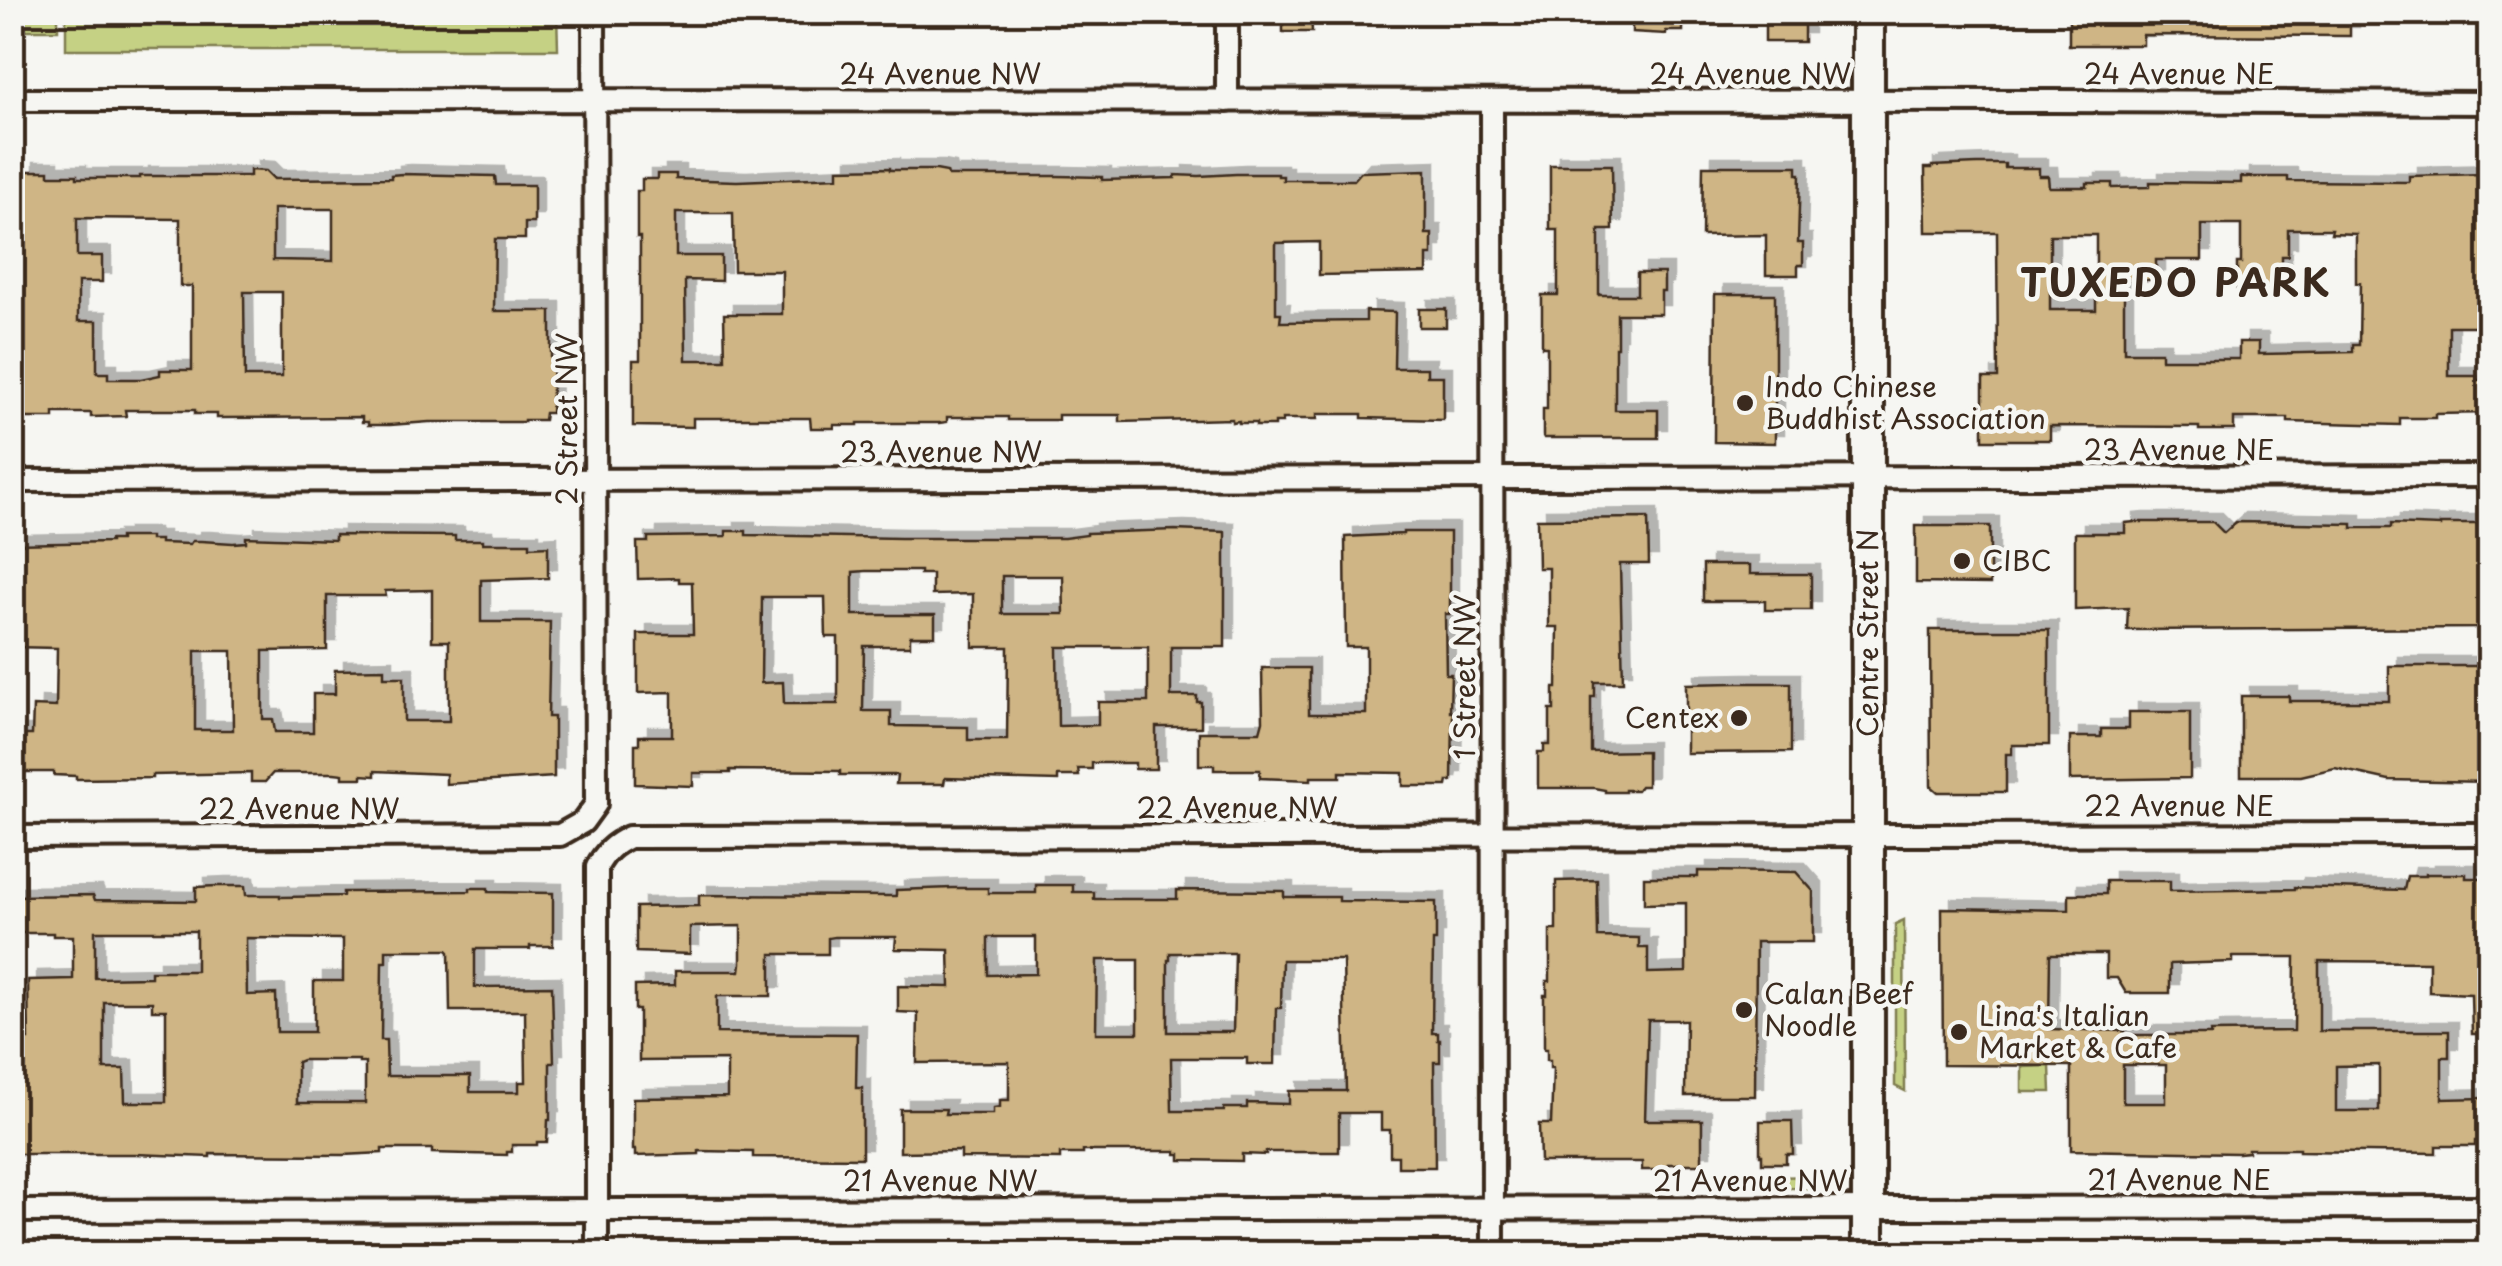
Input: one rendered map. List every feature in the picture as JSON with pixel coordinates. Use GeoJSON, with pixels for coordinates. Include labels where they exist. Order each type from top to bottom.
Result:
{"type":"FeatureCollection","features":[{"type":"Feature","properties":{"kind":"main road","name":"Centre Street N"},"geometry":{"type":"LineString","coordinates":[[1868,12],[1868,1254]]}},
{"type":"Feature","properties":{"kind":"street","name":"2 Street NW"},"geometry":{"type":"LineString","coordinates":[[583,822],[596,804],[594,12]]}},
{"type":"Feature","properties":{"kind":"street"},"geometry":{"type":"LineString","coordinates":[[1227,12],[1227,102]]}},
{"type":"Feature","properties":{"kind":"street","name":"24 Avenue NW"},"geometry":{"type":"LineString","coordinates":[[12,100],[1868,102]]}},
{"type":"Feature","properties":{"kind":"street","name":"1 Street NW"},"geometry":{"type":"LineString","coordinates":[[1492,102],[1493,1254]]}},
{"type":"Feature","properties":{"kind":"street","name":"24 Avenue NE"},"geometry":{"type":"LineString","coordinates":[[1868,102],[2490,103]]}},
{"type":"Feature","properties":{"kind":"street","name":"23 Avenue NE"},"geometry":{"type":"LineString","coordinates":[[1870,478],[2490,476]]}},
{"type":"Feature","properties":{"kind":"street","name":"23 Avenue NW"},"geometry":{"type":"LineString","coordinates":[[12,481],[1870,478]]}},
{"type":"Feature","properties":{"kind":"street","name":"22 Avenue NW"},"geometry":{"type":"LineString","coordinates":[[12,838],[560,835],[583,822]]}},
{"type":"Feature","properties":{"kind":"street","name":"22 Avenue NE"},"geometry":{"type":"LineString","coordinates":[[1868,834],[2490,834]]}},
{"type":"Feature","properties":{"kind":"street","name":"22 Avenue NW"},"geometry":{"type":"LineString","coordinates":[[596,1208],[597,867],[609,849],[629,837],[1868,834]]}},
{"type":"Feature","properties":{"kind":"street","name":"21 Avenue NE"},"geometry":{"type":"LineString","coordinates":[[1868,1208],[2490,1207]]}},
{"type":"Feature","properties":{"kind":"street"},"geometry":{"type":"LineString","coordinates":[[596,1208],[596,1254]]}},
{"type":"Feature","properties":{"kind":"street","name":"21 Avenue NW"},"geometry":{"type":"LineString","coordinates":[[12,1211],[1868,1208]]}},
{"type":"Feature","properties":{"kind":"green space"},"geometry":{"type":"Polygon","coordinates":[[[12,13],[58,13],[58,30],[13,30],[12,13]]]}},
{"type":"Feature","properties":{"kind":"green space"},"geometry":{"type":"Polygon","coordinates":[[[66,13],[557,13],[558,49],[66,49],[66,13]]]}},
{"type":"Feature","properties":{"kind":"green space"},"geometry":{"type":"Polygon","coordinates":[[[1904,920],[1905,1091],[1895,1086],[1895,924],[1904,920]]]}},
{"type":"Feature","properties":{"kind":"green space"},"geometry":{"type":"Polygon","coordinates":[[[2050,1066],[2051,1092],[2022,1092],[2022,1067],[2050,1066]]]}},
{"type":"Feature","properties":{"kind":"green space"},"geometry":{"type":"Polygon","coordinates":[[[1828,1176],[1828,1182],[1814,1188],[1768,1188],[1760,1177],[1828,1176]]]}},
{"type":"Feature","properties":{"kind":"building"},"geometry":{"type":"Polygon","coordinates":[[[1283,12],[1311,12],[1312,32],[1283,32],[1283,12]]]}},
{"type":"Feature","properties":{"kind":"building"},"geometry":{"type":"Polygon","coordinates":[[[1632,12],[1683,12],[1683,31],[1632,32],[1632,12]]]}},
{"type":"Feature","properties":{"kind":"building"},"geometry":{"type":"Polygon","coordinates":[[[2069,12],[2350,12],[2350,36],[2143,35],[2143,45],[2069,45],[2069,12]]]}},
{"type":"Feature","properties":{"kind":"building"},"geometry":{"type":"Polygon","coordinates":[[[1765,14],[1804,14],[1804,42],[1765,42],[1765,14]]]}},
{"type":"Feature","properties":{"kind":"building"},"geometry":{"type":"Polygon","coordinates":[[[2005,164],[2005,168],[2039,168],[2039,176],[2048,176],[2049,187],[2087,187],[2087,183],[2112,183],[2112,188],[2150,187],[2150,182],[2241,183],[2241,177],[2409,182],[2409,176],[2490,177],[2488,326],[2449,326],[2449,376],[2490,380],[2490,413],[2400,418],[2400,425],[2234,418],[2234,430],[2050,426],[2050,440],[1983,440],[1983,378],[1998,378],[1997,232],[1926,232],[1925,168],[2005,164]],[[2202,225],[2202,260],[2156,260],[2156,280],[2124,280],[2124,352],[2161,352],[2161,359],[2239,359],[2239,342],[2259,342],[2259,354],[2353,352],[2353,345],[2359,345],[2356,234],[2331,233],[2332,229],[2288,229],[2288,256],[2282,256],[2282,288],[2237,289],[2241,225],[2202,225]],[[2050,235],[2050,310],[2096,310],[2096,235],[2050,235]]]}},
{"type":"Feature","properties":{"kind":"building"},"geometry":{"type":"Polygon","coordinates":[[[1550,165],[1612,165],[1613,230],[1599,230],[1599,295],[1637,295],[1637,273],[1664,273],[1661,314],[1617,314],[1615,347],[1615,410],[1658,410],[1658,438],[1543,436],[1547,347],[1542,347],[1542,295],[1558,295],[1558,230],[1550,230],[1550,165]]]}},
{"type":"Feature","properties":{"kind":"building"},"geometry":{"type":"Polygon","coordinates":[[[1703,166],[1797,166],[1798,243],[1803,243],[1803,265],[1798,265],[1798,275],[1766,275],[1766,235],[1702,236],[1703,166]]]}},
{"type":"Feature","properties":{"kind":"building"},"geometry":{"type":"Polygon","coordinates":[[[890,168],[936,170],[947,172],[948,176],[1102,180],[1278,174],[1283,180],[1354,180],[1361,172],[1426,170],[1426,234],[1432,234],[1427,273],[1319,275],[1319,242],[1276,243],[1276,313],[1281,313],[1280,322],[1366,321],[1366,311],[1395,312],[1394,368],[1427,368],[1427,376],[1443,376],[1443,420],[1317,414],[1317,419],[1282,419],[1275,426],[1256,426],[1232,419],[1120,422],[1120,415],[1058,415],[1058,420],[947,417],[947,422],[939,423],[858,423],[834,428],[811,428],[810,418],[693,418],[693,427],[633,426],[633,360],[640,360],[637,191],[642,191],[642,179],[657,179],[657,174],[676,174],[676,179],[737,181],[838,177],[838,169],[890,168]],[[676,213],[676,256],[721,256],[721,281],[685,280],[686,360],[725,360],[724,314],[782,314],[782,271],[734,271],[733,213],[676,213]]]}},
{"type":"Feature","properties":{"kind":"building"},"geometry":{"type":"Polygon","coordinates":[[[250,170],[266,171],[274,179],[391,178],[402,174],[495,176],[496,185],[534,185],[534,223],[525,223],[525,239],[495,239],[494,311],[551,311],[551,413],[545,413],[544,420],[524,422],[390,425],[368,425],[362,417],[217,418],[217,414],[195,414],[195,410],[125,410],[126,416],[91,417],[91,413],[54,413],[54,418],[12,418],[12,313],[24,313],[25,214],[12,214],[12,184],[25,184],[25,171],[49,171],[49,175],[77,178],[250,176],[250,170]],[[273,209],[273,260],[333,261],[333,209],[273,209]],[[77,218],[77,256],[102,256],[102,282],[78,282],[78,321],[97,321],[97,373],[108,373],[108,379],[141,379],[160,375],[160,370],[192,370],[192,286],[180,286],[180,219],[77,218]],[[244,292],[245,377],[282,377],[282,292],[244,292]]]}},
{"type":"Feature","properties":{"kind":"building","name":"Indo Chinese Buddhist Association"},"geometry":{"type":"Polygon","coordinates":[[[1715,294],[1775,294],[1775,443],[1714,442],[1715,294]]]}},
{"type":"Feature","properties":{"kind":"building"},"geometry":{"type":"Polygon","coordinates":[[[1419,309],[1446,309],[1446,327],[1419,327],[1419,309]]]}},
{"type":"Feature","properties":{"kind":"building"},"geometry":{"type":"Polygon","coordinates":[[[1648,518],[1649,564],[1620,564],[1623,682],[1595,682],[1595,697],[1591,697],[1591,752],[1647,751],[1647,786],[1625,792],[1538,788],[1538,752],[1544,752],[1544,745],[1550,745],[1550,710],[1554,710],[1557,688],[1558,627],[1549,627],[1549,568],[1538,568],[1537,519],[1648,518]]]}},
{"type":"Feature","properties":{"kind":"building"},"geometry":{"type":"Polygon","coordinates":[[[2213,522],[2224,533],[2236,522],[2352,524],[2352,528],[2490,524],[2485,601],[2490,601],[2490,628],[2127,630],[2128,608],[2075,610],[2075,533],[2125,533],[2125,523],[2213,522]]]}},
{"type":"Feature","properties":{"kind":"building","name":"CIBC"},"geometry":{"type":"Polygon","coordinates":[[[1916,526],[1990,526],[1990,584],[1916,583],[1916,526]]]}},
{"type":"Feature","properties":{"kind":"building"},"geometry":{"type":"Polygon","coordinates":[[[726,531],[746,531],[746,535],[901,538],[1064,538],[1087,533],[1225,532],[1225,647],[1171,647],[1171,696],[1197,696],[1197,702],[1201,702],[1201,727],[1156,727],[1156,769],[1135,769],[1135,763],[1092,763],[1092,769],[1078,769],[1079,776],[1058,776],[1058,781],[945,778],[944,784],[896,784],[897,775],[840,775],[840,771],[730,770],[693,773],[693,786],[635,784],[635,744],[639,744],[639,736],[672,736],[672,692],[638,693],[638,634],[693,634],[692,582],[679,582],[679,578],[638,579],[637,542],[648,542],[648,537],[726,536],[726,531]],[[920,571],[853,572],[853,615],[935,615],[935,636],[910,636],[910,646],[864,646],[863,711],[891,711],[891,726],[968,727],[968,740],[1007,740],[1008,647],[973,647],[973,594],[932,595],[932,574],[920,571]],[[1002,576],[1002,614],[1064,614],[1063,576],[1002,576]],[[762,597],[761,683],[783,682],[784,704],[838,704],[838,637],[826,637],[825,597],[762,597]],[[1057,647],[1058,726],[1098,725],[1098,702],[1148,702],[1148,647],[1057,647]]]}},
{"type":"Feature","properties":{"kind":"building"},"geometry":{"type":"Polygon","coordinates":[[[1450,532],[1450,614],[1445,614],[1446,674],[1451,674],[1453,712],[1452,781],[1447,786],[1403,786],[1403,773],[1340,772],[1340,777],[1311,780],[1260,778],[1260,770],[1214,770],[1214,765],[1199,765],[1199,732],[1260,732],[1262,668],[1309,668],[1309,714],[1366,714],[1366,647],[1346,647],[1345,537],[1450,532]]]}},
{"type":"Feature","properties":{"kind":"building"},"geometry":{"type":"Polygon","coordinates":[[[335,535],[455,536],[455,540],[548,546],[548,578],[481,580],[481,622],[550,622],[548,717],[554,717],[554,777],[446,784],[446,774],[375,771],[375,776],[362,778],[343,778],[343,774],[334,773],[273,773],[265,782],[251,782],[251,773],[76,779],[54,772],[12,772],[12,735],[32,735],[33,706],[56,707],[57,648],[12,647],[12,544],[110,542],[120,537],[190,544],[246,542],[246,537],[335,540],[335,535]],[[432,590],[385,591],[386,596],[327,596],[327,650],[263,651],[263,719],[273,719],[275,732],[313,732],[313,694],[335,694],[335,670],[384,669],[384,677],[404,677],[404,721],[449,721],[449,641],[432,641],[432,590]],[[195,651],[195,730],[233,730],[232,651],[195,651]]]}},
{"type":"Feature","properties":{"kind":"building"},"geometry":{"type":"Polygon","coordinates":[[[1703,565],[1750,565],[1750,574],[1811,574],[1811,610],[1765,610],[1765,601],[1703,601],[1703,565]]]}},
{"type":"Feature","properties":{"kind":"building"},"geometry":{"type":"Polygon","coordinates":[[[1930,630],[2049,630],[2049,745],[2012,745],[2012,754],[2006,754],[2006,792],[1938,792],[1931,786],[1930,630]]]}},
{"type":"Feature","properties":{"kind":"building"},"geometry":{"type":"Polygon","coordinates":[[[2389,666],[2483,666],[2483,699],[2490,699],[2489,782],[2389,780],[2335,768],[2301,776],[2241,776],[2241,696],[2289,696],[2289,701],[2389,701],[2389,666]]]}},
{"type":"Feature","properties":{"kind":"building","name":"Centex"},"geometry":{"type":"Polygon","coordinates":[[[1791,683],[1791,752],[1686,753],[1686,684],[1791,683]]]}},
{"type":"Feature","properties":{"kind":"building"},"geometry":{"type":"Polygon","coordinates":[[[2129,712],[2190,712],[2190,778],[2070,780],[2070,737],[2101,737],[2101,729],[2129,729],[2129,712]]]}},
{"type":"Feature","properties":{"kind":"building"},"geometry":{"type":"Polygon","coordinates":[[[1698,871],[1796,872],[1813,891],[1813,942],[1756,942],[1755,1096],[1685,1096],[1686,1020],[1648,1020],[1645,1120],[1702,1120],[1702,1164],[1668,1164],[1668,1170],[1642,1170],[1642,1162],[1540,1162],[1539,1124],[1551,1124],[1553,1068],[1544,1049],[1544,995],[1550,981],[1550,930],[1556,930],[1556,881],[1597,880],[1598,937],[1639,938],[1639,948],[1648,948],[1648,973],[1686,972],[1686,903],[1644,904],[1644,877],[1698,877],[1698,871]]]}},
{"type":"Feature","properties":{"kind":"building"},"geometry":{"type":"Polygon","coordinates":[[[2466,874],[2466,878],[2490,878],[2490,1034],[2472,1034],[2471,994],[2429,992],[2429,962],[2319,961],[2319,1031],[2449,1031],[2449,1057],[2442,1057],[2442,1099],[2484,1098],[2484,1141],[2475,1141],[2475,1146],[2436,1146],[2436,1153],[2071,1150],[2071,1066],[1943,1065],[1942,908],[2069,910],[2069,894],[2106,894],[2106,881],[2170,881],[2170,891],[2295,887],[2404,890],[2407,876],[2466,874]],[[2050,954],[2049,1029],[2125,1031],[2125,1035],[2294,1031],[2295,957],[2233,957],[2233,962],[2170,964],[2170,993],[2126,993],[2117,978],[2106,978],[2106,954],[2050,954]],[[2123,1065],[2123,1103],[2166,1103],[2166,1065],[2123,1065]],[[2379,1065],[2336,1066],[2336,1111],[2379,1111],[2379,1065]]]}},
{"type":"Feature","properties":{"kind":"building"},"geometry":{"type":"Polygon","coordinates":[[[1036,885],[1073,885],[1073,892],[1094,892],[1094,899],[1177,899],[1177,890],[1284,891],[1284,897],[1339,897],[1339,901],[1436,902],[1432,1033],[1438,1033],[1440,1040],[1440,1062],[1434,1062],[1435,1167],[1398,1167],[1398,1156],[1390,1156],[1390,1130],[1381,1130],[1381,1113],[1339,1113],[1339,1152],[1242,1154],[1242,1161],[1180,1160],[1176,1151],[1083,1151],[1060,1154],[1060,1159],[961,1158],[961,1151],[900,1152],[900,1109],[993,1114],[993,1108],[1000,1107],[1000,1100],[1009,1100],[1009,1062],[917,1063],[918,1013],[898,1012],[898,986],[950,987],[949,950],[895,949],[896,937],[834,937],[828,938],[828,954],[771,954],[771,996],[717,996],[717,1033],[857,1034],[856,1088],[862,1088],[862,1158],[753,1157],[753,1152],[699,1151],[635,1156],[633,1098],[727,1097],[727,1060],[639,1061],[635,986],[675,985],[675,971],[740,971],[741,963],[741,926],[690,927],[690,954],[636,952],[636,907],[699,906],[699,895],[896,896],[896,890],[952,888],[1036,893],[1036,885]],[[988,937],[988,975],[1036,974],[1036,937],[988,937]],[[1170,953],[1168,1032],[1233,1032],[1235,953],[1170,953]],[[1097,960],[1096,1033],[1138,1033],[1138,960],[1097,960]],[[1282,960],[1281,1008],[1276,1008],[1275,1064],[1247,1064],[1247,1058],[1171,1058],[1172,1111],[1224,1111],[1247,1108],[1247,1103],[1289,1104],[1289,1091],[1346,1091],[1343,960],[1282,960]]]}},
{"type":"Feature","properties":{"kind":"building"},"geometry":{"type":"Polygon","coordinates":[[[245,886],[246,895],[280,897],[470,888],[553,893],[553,946],[475,949],[475,987],[552,986],[554,1063],[550,1063],[547,1142],[512,1145],[512,1152],[507,1155],[432,1153],[432,1149],[210,1157],[12,1154],[12,1039],[29,1039],[28,980],[73,979],[73,936],[12,933],[12,896],[93,895],[95,900],[196,901],[196,887],[245,886]],[[95,931],[95,978],[151,977],[151,971],[196,971],[196,931],[95,931]],[[246,938],[247,995],[276,994],[277,1032],[314,1032],[314,981],[343,981],[343,939],[246,938]],[[386,950],[386,962],[382,962],[381,1040],[386,1040],[387,1076],[470,1076],[470,1092],[519,1092],[519,1082],[526,1082],[525,1011],[450,1011],[447,950],[386,950]],[[104,1002],[104,1069],[124,1069],[125,1102],[166,1102],[166,1010],[152,1010],[152,1002],[104,1002]],[[297,1062],[297,1103],[365,1103],[365,1063],[297,1062]]]}},
{"type":"Feature","properties":{"kind":"building"},"geometry":{"type":"Polygon","coordinates":[[[1760,1121],[1792,1121],[1793,1154],[1786,1154],[1786,1163],[1762,1163],[1760,1121]]]}},
{"type":"Feature","properties":{"kind":"place","name":"Indo Chinese Buddhist Association"},"geometry":{"type":"Point","coordinates":[1745,403]}},
{"type":"Feature","properties":{"kind":"place","name":"CIBC"},"geometry":{"type":"Point","coordinates":[1962,561]}},
{"type":"Feature","properties":{"kind":"place","name":"Centex"},"geometry":{"type":"Point","coordinates":[1739,718]}},
{"type":"Feature","properties":{"kind":"place","name":"Calan Beef Noodle"},"geometry":{"type":"Point","coordinates":[1744,1010]}},
{"type":"Feature","properties":{"kind":"place","name":"Lina's Italian Market & Cafe"},"geometry":{"type":"Point","coordinates":[1959,1032]}},
{"type":"Feature","properties":{"kind":"district","name":"TUXEDO PARK"},"geometry":{"type":"Point","coordinates":[2176,284]}}]}
